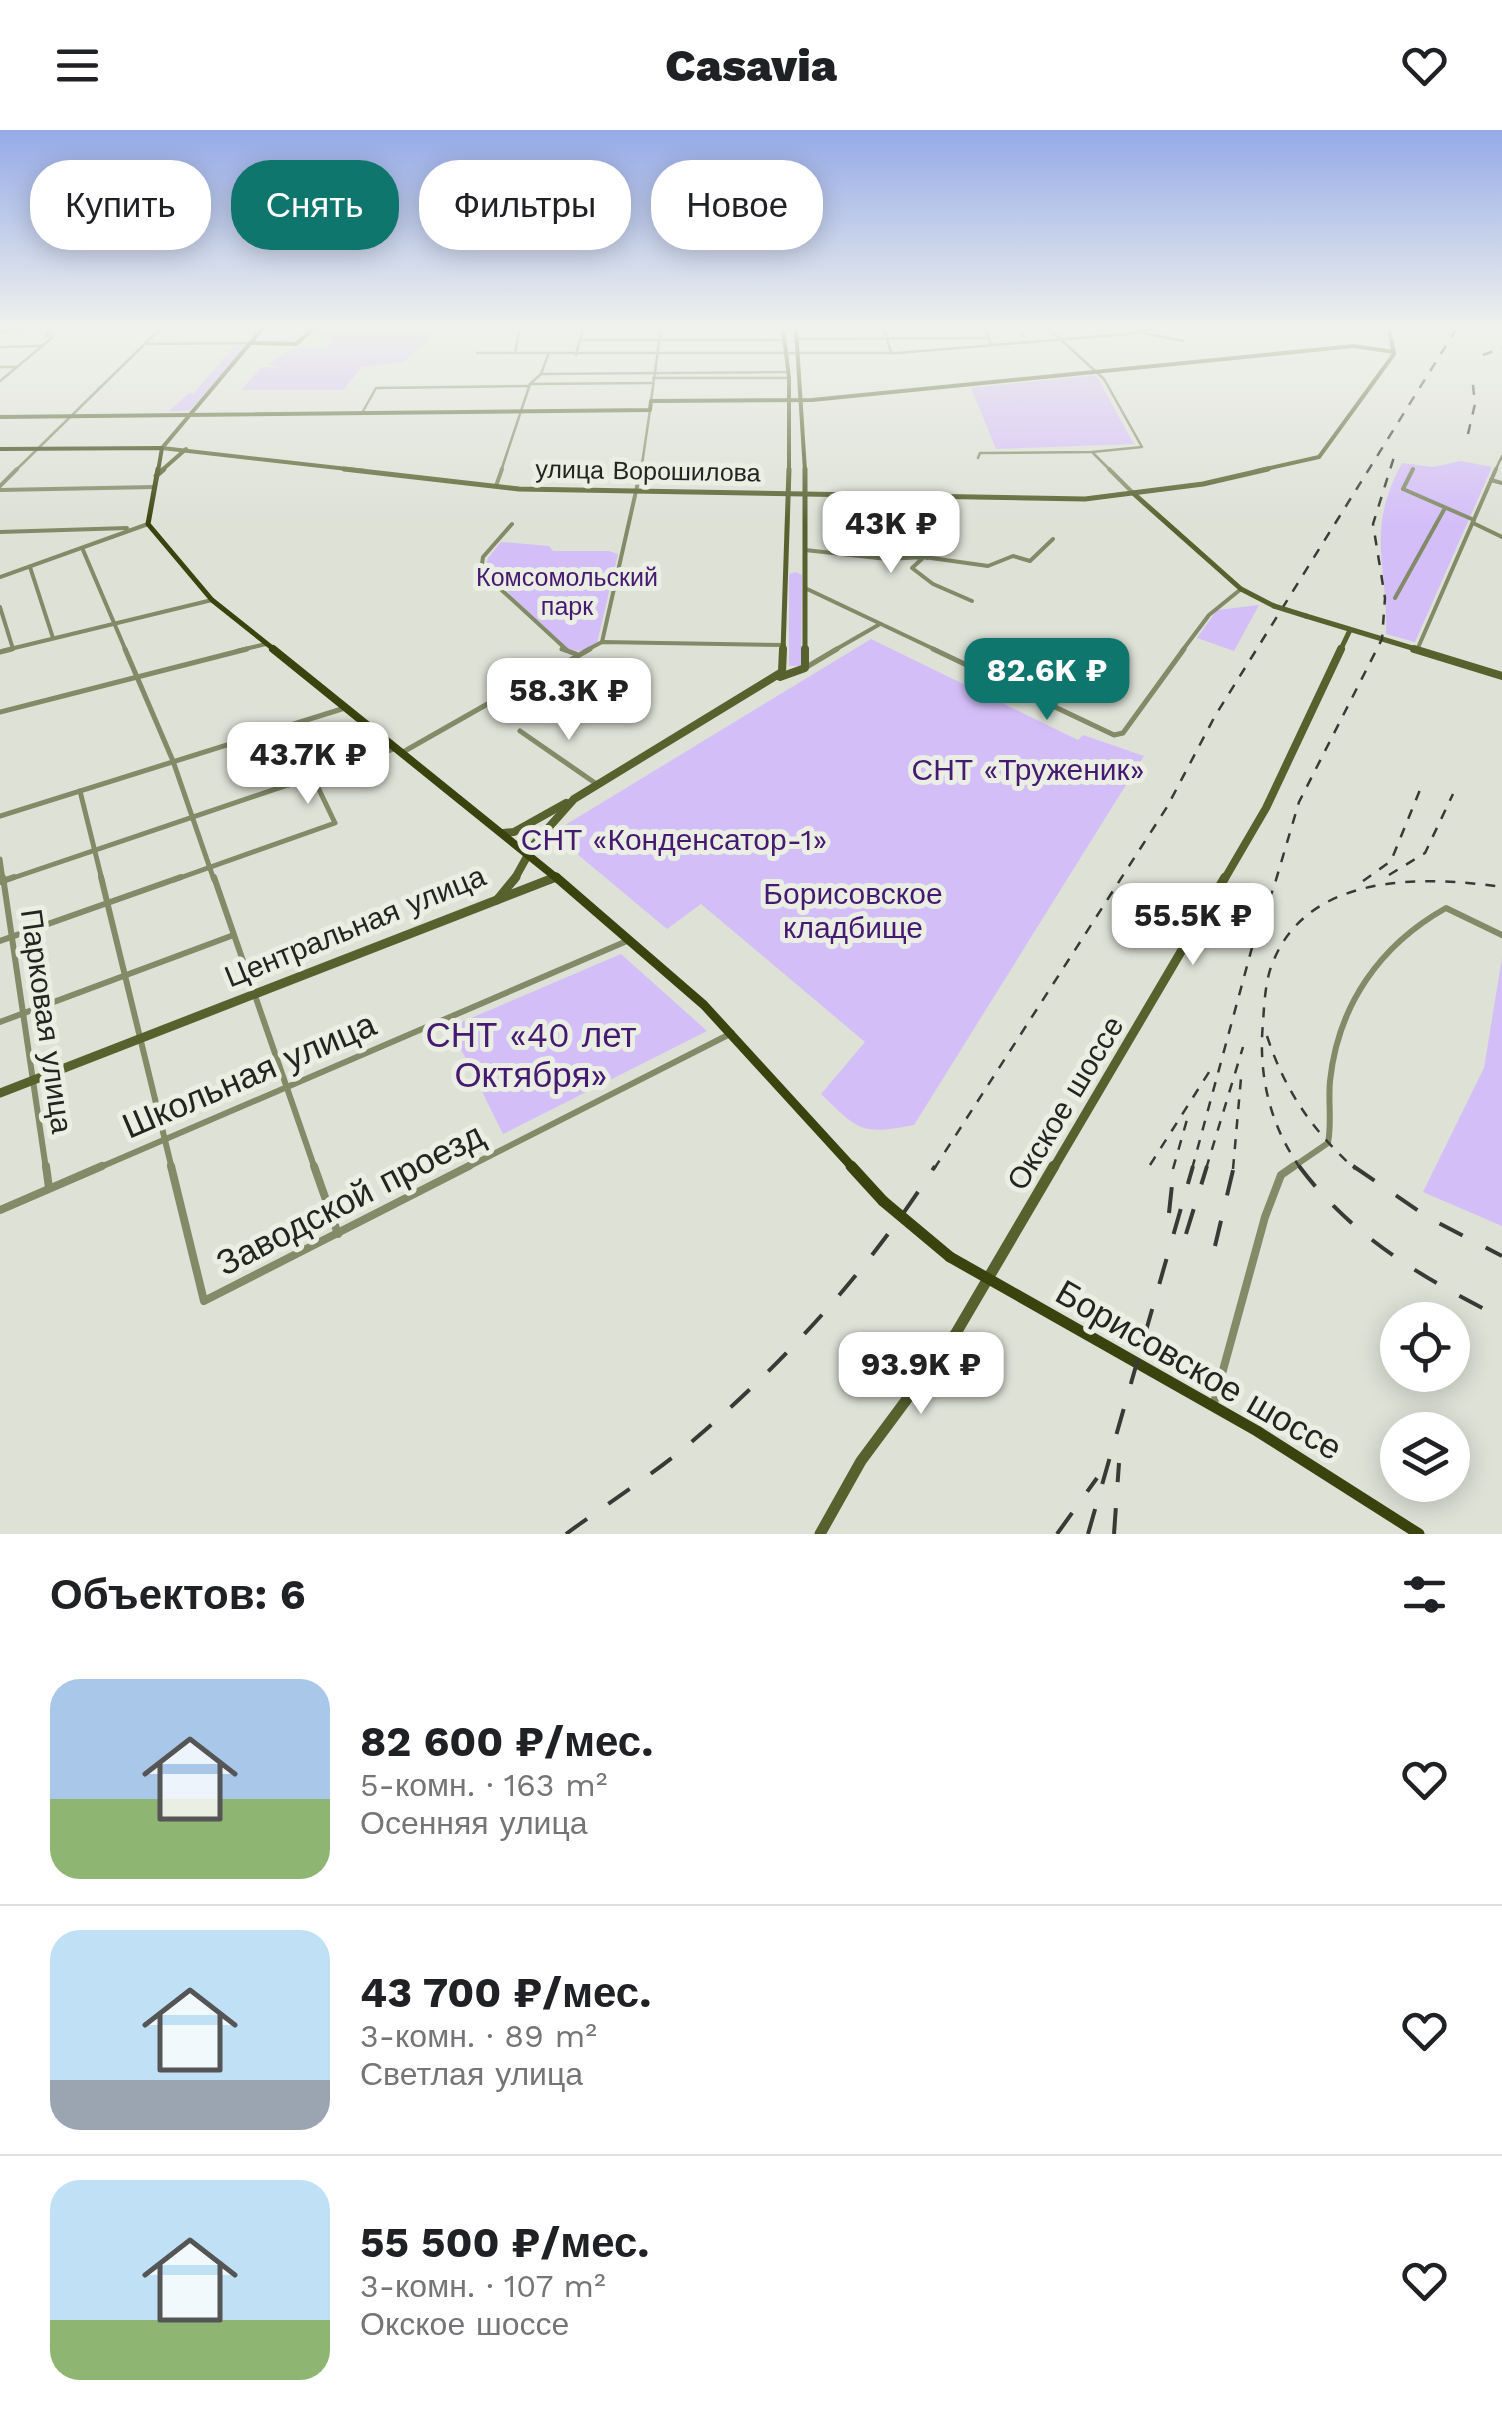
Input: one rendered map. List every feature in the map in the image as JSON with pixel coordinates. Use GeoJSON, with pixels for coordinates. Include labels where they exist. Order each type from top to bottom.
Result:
{"type":"FeatureCollection","features":[{"type":"Feature","properties":{"kind":"main road","name":"улица Ворошилова"},"geometry":{"type":"LineString","coordinates":[[0,449],[162,448]]}},
{"type":"Feature","properties":{"kind":"main road"},"geometry":{"type":"LineString","coordinates":[[162,448],[148,524],[212,600],[556,876],[733,1032]]}},
{"type":"Feature","properties":{"kind":"main road","name":"Борисовское шоссе"},"geometry":{"type":"LineString","coordinates":[[733,1032],[882,1201],[950,1258],[1214,1406],[1419,1534]]}},
{"type":"Feature","properties":{"kind":"street"},"geometry":{"type":"LineString","coordinates":[[0,488],[94,394]]}},
{"type":"Feature","properties":{"kind":"street"},"geometry":{"type":"LineString","coordinates":[[162,448],[208,394]]}},
{"type":"Feature","properties":{"kind":"street"},"geometry":{"type":"LineString","coordinates":[[362,413],[373,394]]}},
{"type":"Feature","properties":{"kind":"street"},"geometry":{"type":"LineString","coordinates":[[496,486],[527,394]]}},
{"type":"Feature","properties":{"kind":"street"},"geometry":{"type":"LineString","coordinates":[[602,642],[638,492],[652,394]]}},
{"type":"Feature","properties":{"kind":"street"},"geometry":{"type":"LineString","coordinates":[[789,394],[784,645],[785,665],[802,670]]}},
{"type":"Feature","properties":{"kind":"street"},"geometry":{"type":"LineString","coordinates":[[802,670],[803,394]]}},
{"type":"Feature","properties":{"kind":"street"},"geometry":{"type":"LineString","coordinates":[[651,402],[804,400],[872,394]]}},
{"type":"Feature","properties":{"kind":"street"},"geometry":{"type":"LineString","coordinates":[[978,458],[980,452],[1092,452],[1142,445],[1111,394]]}},
{"type":"Feature","properties":{"kind":"street","name":"улица Ворошилова"},"geometry":{"type":"LineString","coordinates":[[162,448],[496,486],[1086,499],[1203,484],[1319,457],[1364,394]]}},
{"type":"Feature","properties":{"kind":"street"},"geometry":{"type":"LineString","coordinates":[[0,417],[650,410]]}},
{"type":"Feature","properties":{"kind":"street"},"geometry":{"type":"LineString","coordinates":[[156,476],[186,449]]}},
{"type":"Feature","properties":{"kind":"street"},"geometry":{"type":"LineString","coordinates":[[1092,452],[1241,590],[1274,606],[1502,676]]}},
{"type":"Feature","properties":{"kind":"street"},"geometry":{"type":"LineString","coordinates":[[1417,650],[1502,456]]}},
{"type":"Feature","properties":{"kind":"street"},"geometry":{"type":"LineString","coordinates":[[159,461],[170,461]]}},
{"type":"Feature","properties":{"kind":"street"},"geometry":{"type":"LineString","coordinates":[[1413,468],[1403,489],[1502,537]]}},
{"type":"Feature","properties":{"kind":"street"},"geometry":{"type":"LineString","coordinates":[[1492,480],[1502,483]]}},
{"type":"Feature","properties":{"kind":"street"},"geometry":{"type":"LineString","coordinates":[[0,488],[154,487]]}},
{"type":"Feature","properties":{"kind":"street"},"geometry":{"type":"LineString","coordinates":[[1395,598],[1446,508]]}},
{"type":"Feature","properties":{"kind":"street"},"geometry":{"type":"LineString","coordinates":[[0,532],[148,524]]}},
{"type":"Feature","properties":{"kind":"street"},"geometry":{"type":"LineString","coordinates":[[512,524],[483,557],[481,572],[563,650],[584,653]]}},
{"type":"Feature","properties":{"kind":"street"},"geometry":{"type":"LineString","coordinates":[[0,578],[83,550],[129,528]]}},
{"type":"Feature","properties":{"kind":"street"},"geometry":{"type":"LineString","coordinates":[[948,538],[912,568],[928,583],[972,601]]}},
{"type":"Feature","properties":{"kind":"street"},"geometry":{"type":"LineString","coordinates":[[805,550],[988,566],[1013,556],[1030,561],[1053,538]]}},
{"type":"Feature","properties":{"kind":"street"},"geometry":{"type":"LineString","coordinates":[[83,550],[173,761],[338,1234]]}},
{"type":"Feature","properties":{"kind":"street"},"geometry":{"type":"LineString","coordinates":[[787,562],[805,562]]}},
{"type":"Feature","properties":{"kind":"street"},"geometry":{"type":"LineString","coordinates":[[30,567],[53,638]]}},
{"type":"Feature","properties":{"kind":"street"},"geometry":{"type":"LineString","coordinates":[[788,572],[805,574]]}},
{"type":"Feature","properties":{"kind":"street"},"geometry":{"type":"LineString","coordinates":[[805,588],[1114,735],[1123,733],[1208,615],[1241,590]]}},
{"type":"Feature","properties":{"kind":"street"},"geometry":{"type":"LineString","coordinates":[[0,652],[212,600]]}},
{"type":"Feature","properties":{"kind":"street"},"geometry":{"type":"LineString","coordinates":[[0,609],[12,649]]}},
{"type":"Feature","properties":{"kind":"street"},"geometry":{"type":"LineString","coordinates":[[776,679],[802,670],[880,624]]}},
{"type":"Feature","properties":{"kind":"street","name":"Окское шоссе"},"geometry":{"type":"LineString","coordinates":[[820,1534],[862,1461],[948,1345],[1266,808],[1350,630]]}},
{"type":"Feature","properties":{"kind":"street"},"geometry":{"type":"LineString","coordinates":[[0,635],[8,633]]}},
{"type":"Feature","properties":{"kind":"street"},"geometry":{"type":"LineString","coordinates":[[564,663],[602,642],[784,645]]}},
{"type":"Feature","properties":{"kind":"street"},"geometry":{"type":"LineString","coordinates":[[0,712],[266,644]]}},
{"type":"Feature","properties":{"kind":"street","name":"Центральная улица"},"geometry":{"type":"LineString","coordinates":[[0,1093],[497,900],[534,844],[574,799],[776,679],[785,665]]}},
{"type":"Feature","properties":{"kind":"street"},"geometry":{"type":"LineString","coordinates":[[2,882],[397,751],[491,702]]}},
{"type":"Feature","properties":{"kind":"street"},"geometry":{"type":"LineString","coordinates":[[0,816],[345,708]]}},
{"type":"Feature","properties":{"kind":"street"},"geometry":{"type":"LineString","coordinates":[[520,730],[598,784]]}},
{"type":"Feature","properties":{"kind":"street"},"geometry":{"type":"LineString","coordinates":[[263,733],[280,778],[289,785]]}},
{"type":"Feature","properties":{"kind":"street"},"geometry":{"type":"LineString","coordinates":[[0,941],[335,823],[313,776]]}},
{"type":"Feature","properties":{"kind":"street"},"geometry":{"type":"LineString","coordinates":[[80,791],[165,1138]]}},
{"type":"Feature","properties":{"kind":"street"},"geometry":{"type":"LineString","coordinates":[[502,833],[514,832],[574,799]]}},
{"type":"Feature","properties":{"kind":"street","name":"Парковая улица"},"geometry":{"type":"LineString","coordinates":[[0,860],[49,1189]]}},
{"type":"Feature","properties":{"kind":"street"},"geometry":{"type":"LineString","coordinates":[[497,900],[556,876]]}},
{"type":"Feature","properties":{"kind":"street"},"geometry":{"type":"LineString","coordinates":[[1214,1406],[1264,1217],[1281,1176],[1328,1143],[1333,1056],[1362,982],[1395,940],[1419,921],[1446,908],[1502,934]]}},
{"type":"Feature","properties":{"kind":"street"},"geometry":{"type":"LineString","coordinates":[[0,1022],[232,935]]}},
{"type":"Feature","properties":{"kind":"street","name":"Школьная улица"},"geometry":{"type":"LineString","coordinates":[[0,1210],[630,940]]}},
{"type":"Feature","properties":{"kind":"street","name":"Заводской проезд"},"geometry":{"type":"LineString","coordinates":[[165,1138],[204,1301],[733,1032]]}},
{"type":"Feature","properties":{"kind":"green space"},"geometry":{"type":"Polygon","coordinates":[[[188,394],[205,394],[190,410],[168,412],[188,394]]]}},
{"type":"Feature","properties":{"kind":"green space"},"geometry":{"type":"Polygon","coordinates":[[[973,394],[1106,394],[1134,444],[996,449],[973,394]]]}},
{"type":"Feature","properties":{"kind":"green space"},"geometry":{"type":"Polygon","coordinates":[[[1461,461],[1492,467],[1415,642],[1386,634],[1381,529],[1391,487],[1402,463],[1433,467],[1461,461]]]}},
{"type":"Feature","properties":{"kind":"green space","name":"Комсомольский парк"},"geometry":{"type":"Polygon","coordinates":[[[501,542],[549,546],[553,551],[618,554],[597,643],[583,651],[568,650],[485,570],[488,558],[501,542]]]}},
{"type":"Feature","properties":{"kind":"green space"},"geometry":{"type":"Polygon","coordinates":[[[789,574],[802,575],[801,666],[789,666],[789,574]]]}},
{"type":"Feature","properties":{"kind":"green space"},"geometry":{"type":"Polygon","coordinates":[[[1259,605],[1234,651],[1197,638],[1217,610],[1259,605]]]}},
{"type":"Feature","properties":{"kind":"green space"},"geometry":{"type":"Polygon","coordinates":[[[871,639],[1078,740],[1083,735],[1144,756],[914,1125],[882,1130],[853,1123],[821,1094],[865,1042],[701,904],[667,929],[552,833],[871,639]]]}},
{"type":"Feature","properties":{"kind":"green space","name":"СНТ «40 лет Октября»"},"geometry":{"type":"Polygon","coordinates":[[[621,954],[707,1031],[503,1134],[450,1027],[621,954]]]}},
{"type":"Feature","properties":{"kind":"green space"},"geometry":{"type":"Polygon","coordinates":[[[1502,958],[1502,1226],[1423,1192],[1484,1068],[1502,958]]]}},
{"type":"Feature","properties":{"kind":"railway"},"geometry":{"type":"LineString","coordinates":[[934,1169],[1167,807],[1215,716],[1416,394]]}},
{"type":"Feature","properties":{"kind":"railway"},"geometry":{"type":"LineString","coordinates":[[1468,434],[1474,394]]}},
{"type":"Feature","properties":{"kind":"railway"},"geometry":{"type":"LineString","coordinates":[[1192,1169],[1260,918],[1273,890],[1299,802],[1382,639],[1385,598],[1373,524],[1394,457]]}},
{"type":"Feature","properties":{"kind":"railway"},"geometry":{"type":"LineString","coordinates":[[1363,881],[1391,861],[1422,785]]}},
{"type":"Feature","properties":{"kind":"railway"},"geometry":{"type":"LineString","coordinates":[[1389,875],[1425,853],[1453,794]]}},
{"type":"Feature","properties":{"kind":"railway"},"geometry":{"type":"LineString","coordinates":[[1301,1169],[1274,1118],[1262,1062],[1267,983],[1286,938],[1308,914],[1336,898],[1367,888],[1435,881],[1502,887]]}},
{"type":"Feature","properties":{"kind":"railway"},"geometry":{"type":"LineString","coordinates":[[1267,1036],[1282,1074],[1302,1108],[1355,1169]]}},
{"type":"Feature","properties":{"kind":"railway"},"geometry":{"type":"LineString","coordinates":[[1206,1169],[1243,1047]]}},
{"type":"Feature","properties":{"kind":"railway"},"geometry":{"type":"LineString","coordinates":[[1150,1165],[1211,1069]]}},
{"type":"Feature","properties":{"kind":"railway"},"geometry":{"type":"LineString","coordinates":[[1233,1169],[1241,1078]]}},
{"type":"Feature","properties":{"kind":"railway"},"geometry":{"type":"LineString","coordinates":[[1173,1169],[1188,1116]]}},
{"type":"Feature","properties":{"kind":"railway"},"geometry":{"type":"LineString","coordinates":[[566,1534],[681,1451],[763,1377],[855,1276],[935,1166]]}},
{"type":"Feature","properties":{"kind":"railway"},"geometry":{"type":"LineString","coordinates":[[1169,1213],[1174,1166]]}},
{"type":"Feature","properties":{"kind":"railway"},"geometry":{"type":"LineString","coordinates":[[1088,1534],[1193,1166]]}},
{"type":"Feature","properties":{"kind":"railway"},"geometry":{"type":"LineString","coordinates":[[1186,1234],[1207,1166]]}},
{"type":"Feature","properties":{"kind":"railway"},"geometry":{"type":"LineString","coordinates":[[1215,1246],[1234,1166]]}},
{"type":"Feature","properties":{"kind":"railway"},"geometry":{"type":"LineString","coordinates":[[1299,1166],[1342,1214],[1391,1254],[1502,1318]]}},
{"type":"Feature","properties":{"kind":"railway"},"geometry":{"type":"LineString","coordinates":[[1353,1166],[1429,1218],[1502,1256]]}},
{"type":"Feature","properties":{"kind":"railway"},"geometry":{"type":"LineString","coordinates":[[1114,1534],[1119,1463]]}},
{"type":"Feature","properties":{"kind":"railway"},"geometry":{"type":"LineString","coordinates":[[1057,1534],[1097,1478]]}},
{"type":"Feature","properties":{"kind":"park label","name":"СНТ «Труженик»"},"geometry":{"type":"Point","coordinates":[1028,769]}},
{"type":"Feature","properties":{"kind":"park label","name":"СНТ «Конденсатор-1»"},"geometry":{"type":"Point","coordinates":[674,839]}},
{"type":"Feature","properties":{"kind":"park label","name":"Борисовское кладбище"},"geometry":{"type":"Point","coordinates":[853,910]}}]}
